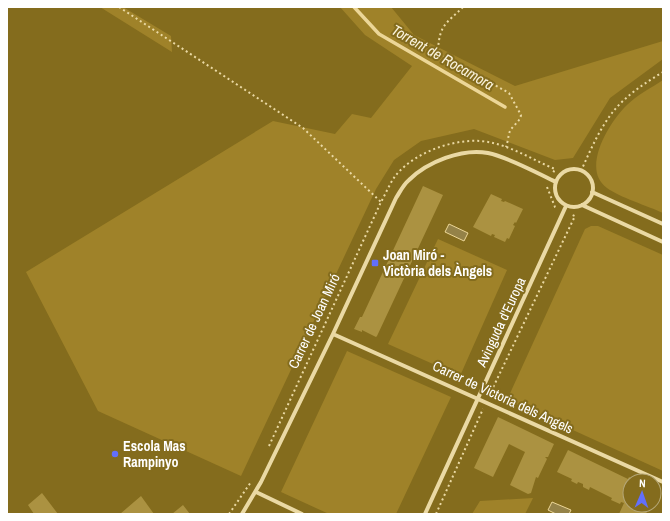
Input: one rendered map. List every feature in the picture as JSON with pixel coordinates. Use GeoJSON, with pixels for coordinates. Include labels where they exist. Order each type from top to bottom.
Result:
{"type":"FeatureCollection","features":[{"type":"Feature","properties":{"kind":"street","name":"Carrer de Joan Miró"},"geometry":{"type":"LineString","coordinates":[[242,514],[256,492],[402,188],[414,175],[437,162],[460,154],[488,153],[556,182]]}},
{"type":"Feature","properties":{"kind":"street"},"geometry":{"type":"LineString","coordinates":[[568,170],[581,171],[591,180],[592,192],[589,199],[578,207],[566,206],[560,202],[556,196],[556,182],[562,173],[568,170]]}},
{"type":"Feature","properties":{"kind":"street"},"geometry":{"type":"LineString","coordinates":[[592,192],[663,224]]}},
{"type":"Feature","properties":{"kind":"street"},"geometry":{"type":"LineString","coordinates":[[582,205],[663,242]]}},
{"type":"Feature","properties":{"kind":"street","name":"Avinguda d'Europa"},"geometry":{"type":"LineString","coordinates":[[425,514],[566,206]]}},
{"type":"Feature","properties":{"kind":"street","name":"Carrer de Victoria dels Angels"},"geometry":{"type":"LineString","coordinates":[[333,334],[663,482]]}},
{"type":"Feature","properties":{"kind":"street"},"geometry":{"type":"LineString","coordinates":[[256,492],[302,514]]}},
{"type":"Feature","properties":{"kind":"path"},"geometry":{"type":"LineString","coordinates":[[118,7],[303,128],[381,202]]}},
{"type":"Feature","properties":{"kind":"path"},"geometry":{"type":"LineString","coordinates":[[463,7],[442,27],[439,33],[438,49],[443,56],[509,93],[521,115],[518,122],[510,132],[510,140],[506,147]]}},
{"type":"Feature","properties":{"kind":"path"},"geometry":{"type":"LineString","coordinates":[[581,171],[592,146],[612,112],[642,85],[663,72]]}},
{"type":"Feature","properties":{"kind":"path","name":"Carrer de Joan Miró"},"geometry":{"type":"LineString","coordinates":[[268,447],[381,202],[397,174],[406,166],[432,151]]}},
{"type":"Feature","properties":{"kind":"path"},"geometry":{"type":"LineString","coordinates":[[547,186],[555,207]]}},
{"type":"Feature","properties":{"kind":"path"},"geometry":{"type":"LineString","coordinates":[[436,514],[486,402],[575,216]]}},
{"type":"Feature","properties":{"kind":"path"},"geometry":{"type":"LineString","coordinates":[[229,514],[255,476]]}},
{"type":"Feature","properties":{"kind":"shaded area"},"geometry":{"type":"Polygon","coordinates":[[[100,7],[123,7],[171,36],[172,52],[100,7]]]}},
{"type":"Feature","properties":{"kind":"shaded area"},"geometry":{"type":"Polygon","coordinates":[[[340,7],[391,7],[414,35],[515,86],[663,41],[663,59],[610,98],[573,158],[555,160],[474,129],[421,141],[394,160],[376,189],[241,476],[98,411],[26,272],[273,121],[335,134],[352,114],[371,118],[412,66],[365,35],[340,7]]]}},
{"type":"Feature","properties":{"kind":"shaded area"},"geometry":{"type":"Polygon","coordinates":[[[663,80],[663,213],[626,198],[607,188],[599,180],[596,169],[600,145],[620,112],[631,101],[663,80]]]}},
{"type":"Feature","properties":{"kind":"shaded area"},"geometry":{"type":"Polygon","coordinates":[[[449,224],[468,233],[464,241],[445,232],[449,224]]]}},
{"type":"Feature","properties":{"kind":"shaded area"},"geometry":{"type":"Polygon","coordinates":[[[591,226],[598,226],[663,255],[663,471],[507,400],[585,229],[591,226]]]}},
{"type":"Feature","properties":{"kind":"shaded area"},"geometry":{"type":"Polygon","coordinates":[[[438,239],[507,270],[460,376],[388,344],[438,239]]]}},
{"type":"Feature","properties":{"kind":"shaded area"},"geometry":{"type":"Polygon","coordinates":[[[347,351],[451,397],[396,514],[329,514],[281,492],[347,351]]]}},
{"type":"Feature","properties":{"kind":"shaded area"},"geometry":{"type":"Polygon","coordinates":[[[533,498],[525,514],[472,514],[480,501],[533,498]]]}},
{"type":"Feature","properties":{"kind":"shaded area"},"geometry":{"type":"Polygon","coordinates":[[[552,502],[571,510],[569,514],[556,514],[548,510],[552,502]]]}},
{"type":"Feature","properties":{"kind":"building"},"geometry":{"type":"Polygon","coordinates":[[[423,186],[443,195],[377,336],[376,337],[362,330],[362,332],[354,329],[360,317],[362,317],[423,186]]]}},
{"type":"Feature","properties":{"kind":"building"},"geometry":{"type":"Polygon","coordinates":[[[491,194],[502,199],[501,201],[505,201],[523,209],[516,223],[515,222],[513,225],[515,226],[509,239],[507,238],[505,242],[494,237],[495,235],[492,234],[491,236],[473,227],[491,194]]]}},
{"type":"Feature","properties":{"kind":"building"},"geometry":{"type":"Polygon","coordinates":[[[498,417],[554,444],[548,457],[545,457],[547,459],[538,478],[536,477],[531,493],[528,494],[510,485],[525,452],[509,444],[493,477],[474,468],[498,417]]]}},
{"type":"Feature","properties":{"kind":"building"},"geometry":{"type":"Polygon","coordinates":[[[568,450],[622,476],[622,502],[620,504],[611,500],[612,498],[590,487],[589,490],[583,487],[583,484],[578,482],[577,484],[571,481],[572,479],[557,472],[568,450]]]}},
{"type":"Feature","properties":{"kind":"building"},"geometry":{"type":"Polygon","coordinates":[[[42,493],[58,514],[34,514],[28,505],[42,493]]]}},
{"type":"Feature","properties":{"kind":"building"},"geometry":{"type":"Polygon","coordinates":[[[141,496],[154,514],[120,514],[141,496]]]}},
{"type":"Feature","properties":{"kind":"building"},"geometry":{"type":"Polygon","coordinates":[[[183,505],[190,514],[172,514],[183,505]]]}},
{"type":"Feature","properties":{"kind":"building"},"geometry":{"type":"Polygon","coordinates":[[[622,507],[622,513],[646,513],[646,514],[619,514],[622,507]]]}},
{"type":"Feature","properties":{"kind":"waterway","name":"Torrent de Rocamora"},"geometry":{"type":"LineString","coordinates":[[354,7],[379,34],[505,107]]}},
{"type":"Feature","properties":{"kind":"place","name":"Joan Miró - Victòria dels Àngels"},"geometry":{"type":"Point","coordinates":[375,263]}},
{"type":"Feature","properties":{"kind":"place","name":"Escola Mas Rampinyo"},"geometry":{"type":"Point","coordinates":[115,454]}}]}
